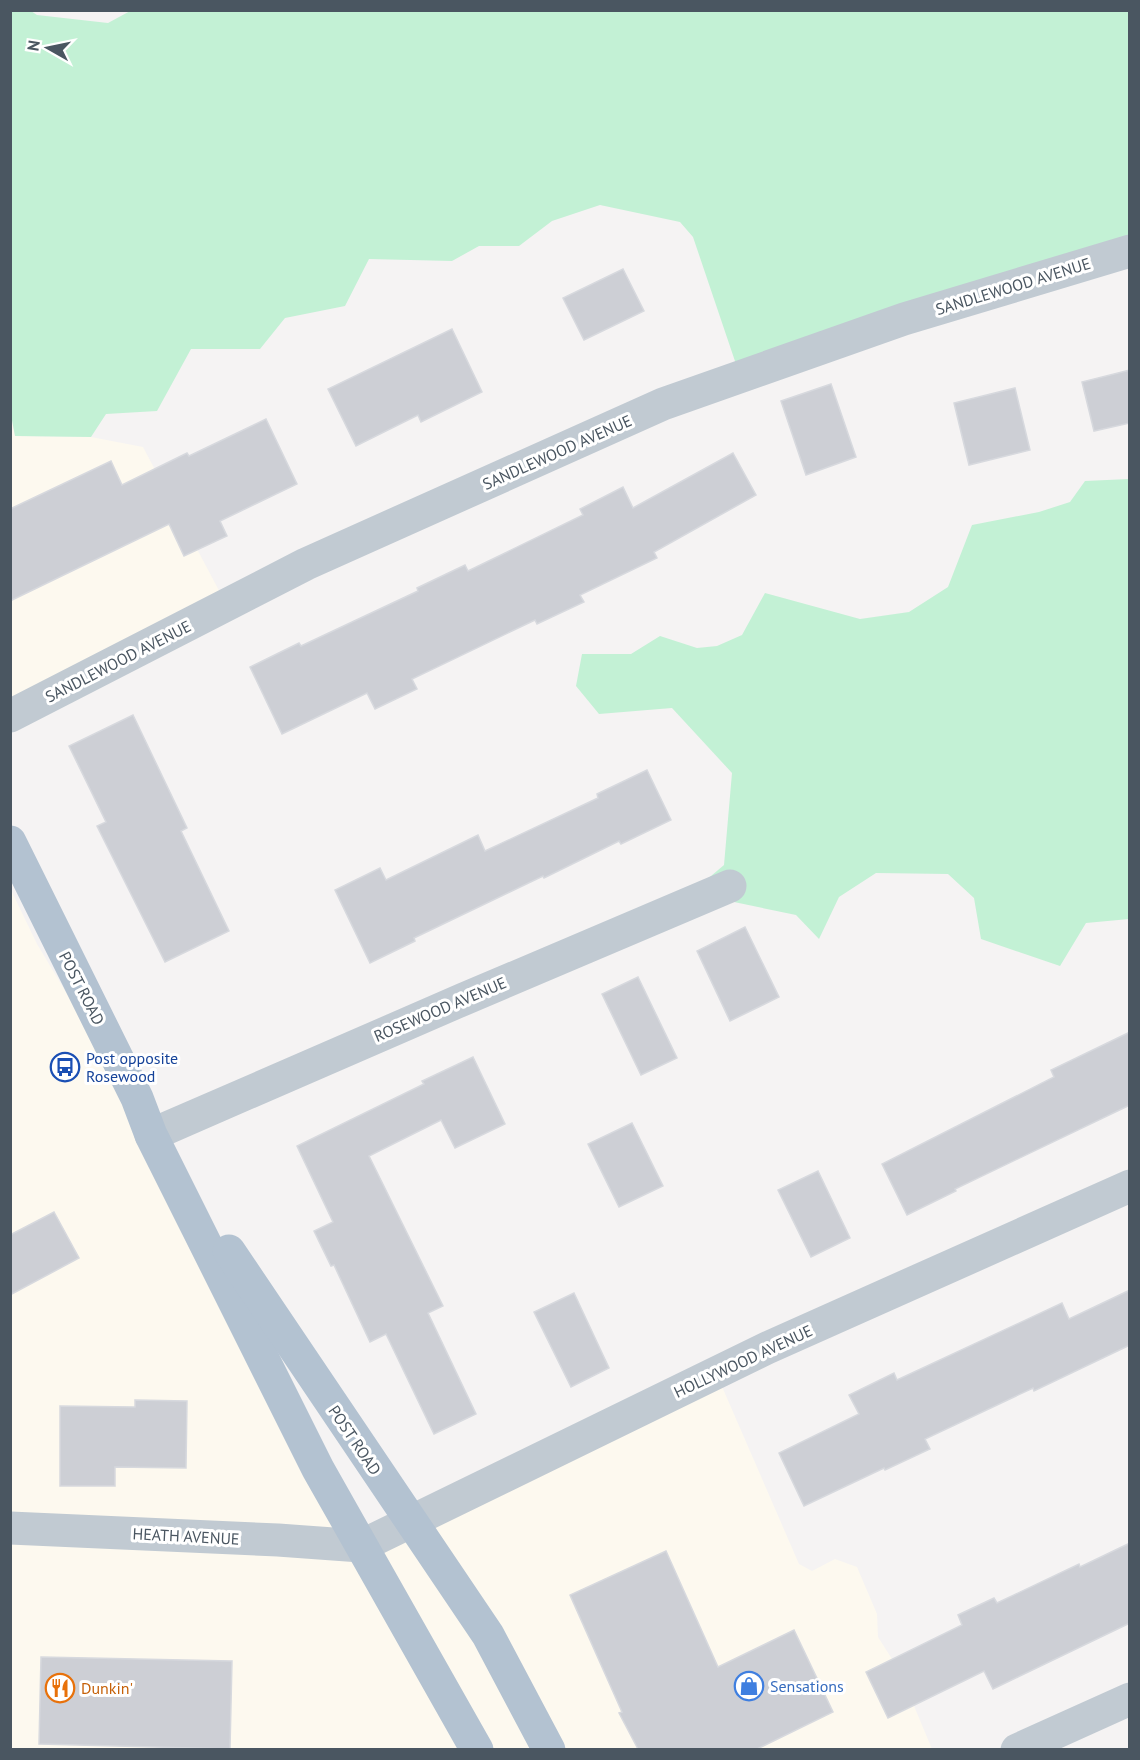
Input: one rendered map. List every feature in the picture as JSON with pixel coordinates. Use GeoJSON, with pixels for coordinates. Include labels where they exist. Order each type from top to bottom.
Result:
{"type":"FeatureCollection","features":[{"type":"Feature","properties":{"kind":"main road","name":"POST ROAD"},"geometry":{"type":"LineString","coordinates":[[10,842],[137,1098],[151,1135],[318,1469],[477,1749]]}},
{"type":"Feature","properties":{"kind":"main road","name":"POST ROAD"},"geometry":{"type":"LineString","coordinates":[[151,1135],[488,1635],[549,1749]]}},
{"type":"Feature","properties":{"kind":"main road"},"geometry":{"type":"LineString","coordinates":[[449,1699],[460,1749]]}},
{"type":"Feature","properties":{"kind":"street","name":"SANDLEWOOD AVENUE"},"geometry":{"type":"LineString","coordinates":[[10,716],[306,564],[663,404],[904,319],[1130,251]]}},
{"type":"Feature","properties":{"kind":"street","name":"ROSEWOOD AVENUE"},"geometry":{"type":"LineString","coordinates":[[151,1135],[730,886]]}},
{"type":"Feature","properties":{"kind":"street","name":"HOLLYWOOD AVENUE"},"geometry":{"type":"LineString","coordinates":[[361,1546],[767,1348],[1130,1186]]}},
{"type":"Feature","properties":{"kind":"street","name":"HEATH AVENUE"},"geometry":{"type":"LineString","coordinates":[[10,1528],[267,1539],[361,1546]]}},
{"type":"Feature","properties":{"kind":"street"},"geometry":{"type":"LineString","coordinates":[[1017,1749],[1130,1699]]}},
{"type":"Feature","properties":{"kind":"shaded area"},"geometry":{"type":"Polygon","coordinates":[[[10,410],[15,436],[91,437],[143,447],[223,598],[10,709],[10,410]]]}},
{"type":"Feature","properties":{"kind":"shaded area"},"geometry":{"type":"Polygon","coordinates":[[[10,888],[37,944],[142,1119],[364,1539],[720,1382],[799,1564],[812,1571],[835,1559],[857,1567],[877,1614],[878,1637],[899,1670],[932,1749],[11,1749],[10,888]]]}},
{"type":"Feature","properties":{"kind":"green space"},"geometry":{"type":"Polygon","coordinates":[[[132,10],[1129,11],[1129,250],[738,370],[693,237],[680,222],[600,205],[552,221],[519,246],[479,246],[452,261],[369,259],[345,306],[285,318],[260,349],[191,349],[157,411],[106,414],[91,437],[15,436],[10,410],[10,11],[31,11],[37,15],[108,23],[132,10]]]}},
{"type":"Feature","properties":{"kind":"green space"},"geometry":{"type":"Polygon","coordinates":[[[1129,479],[1129,919],[1086,923],[1060,966],[981,939],[974,898],[948,874],[876,873],[839,897],[819,939],[796,915],[710,897],[698,887],[724,865],[732,773],[672,708],[599,714],[576,686],[582,654],[631,654],[660,636],[697,648],[717,646],[742,635],[765,593],[860,619],[909,612],[948,587],[972,525],[1039,512],[1070,502],[1085,481],[1129,479]]]}},
{"type":"Feature","properties":{"kind":"building"},"geometry":{"type":"Polygon","coordinates":[[[623,269],[644,311],[584,340],[563,298],[623,269]]]}},
{"type":"Feature","properties":{"kind":"building"},"geometry":{"type":"Polygon","coordinates":[[[452,329],[482,392],[421,422],[418,415],[356,446],[328,389],[452,329]]]}},
{"type":"Feature","properties":{"kind":"building"},"geometry":{"type":"Polygon","coordinates":[[[1130,370],[1130,423],[1094,431],[1082,382],[1130,370]]]}},
{"type":"Feature","properties":{"kind":"building"},"geometry":{"type":"Polygon","coordinates":[[[831,384],[856,457],[806,475],[781,401],[831,384]]]}},
{"type":"Feature","properties":{"kind":"building"},"geometry":{"type":"Polygon","coordinates":[[[1015,388],[1030,450],[969,465],[954,403],[1015,388]]]}},
{"type":"Feature","properties":{"kind":"building"},"geometry":{"type":"Polygon","coordinates":[[[266,419],[297,484],[220,521],[227,536],[184,556],[169,524],[10,601],[10,509],[111,461],[122,485],[187,453],[189,456],[266,419]]]}},
{"type":"Feature","properties":{"kind":"building"},"geometry":{"type":"Polygon","coordinates":[[[733,453],[756,495],[654,552],[657,558],[580,595],[584,602],[537,624],[535,620],[412,679],[417,689],[375,709],[367,693],[282,734],[250,667],[299,643],[301,646],[418,591],[417,588],[465,565],[468,571],[583,515],[580,509],[623,487],[633,508],[733,453]]]}},
{"type":"Feature","properties":{"kind":"building"},"geometry":{"type":"Polygon","coordinates":[[[133,715],[187,828],[181,831],[229,931],[165,962],[97,826],[106,822],[69,746],[133,715]]]}},
{"type":"Feature","properties":{"kind":"building"},"geometry":{"type":"Polygon","coordinates":[[[647,770],[671,820],[621,844],[619,841],[544,878],[543,876],[414,938],[415,941],[370,963],[335,890],[380,868],[386,880],[478,835],[485,851],[598,798],[597,794],[647,770]]]}},
{"type":"Feature","properties":{"kind":"building"},"geometry":{"type":"Polygon","coordinates":[[[745,927],[779,997],[730,1021],[697,951],[745,927]]]}},
{"type":"Feature","properties":{"kind":"building"},"geometry":{"type":"Polygon","coordinates":[[[638,977],[677,1058],[641,1075],[602,994],[638,977]]]}},
{"type":"Feature","properties":{"kind":"building"},"geometry":{"type":"Polygon","coordinates":[[[1130,1032],[1130,1105],[955,1189],[956,1191],[907,1215],[882,1164],[1054,1077],[1051,1070],[1130,1032]]]}},
{"type":"Feature","properties":{"kind":"building"},"geometry":{"type":"Polygon","coordinates":[[[473,1057],[505,1124],[455,1148],[441,1120],[369,1156],[443,1306],[428,1313],[476,1414],[434,1434],[386,1334],[370,1342],[334,1265],[331,1266],[314,1231],[333,1222],[297,1146],[424,1084],[422,1081],[473,1057]]]}},
{"type":"Feature","properties":{"kind":"building"},"geometry":{"type":"Polygon","coordinates":[[[632,1123],[663,1186],[619,1207],[588,1144],[632,1123]]]}},
{"type":"Feature","properties":{"kind":"building"},"geometry":{"type":"Polygon","coordinates":[[[818,1171],[850,1238],[811,1257],[778,1190],[818,1171]]]}},
{"type":"Feature","properties":{"kind":"building"},"geometry":{"type":"Polygon","coordinates":[[[54,1212],[79,1258],[10,1295],[10,1235],[54,1212]]]}},
{"type":"Feature","properties":{"kind":"building"},"geometry":{"type":"Polygon","coordinates":[[[1130,1290],[1130,1345],[1034,1391],[1033,1388],[925,1439],[930,1449],[804,1506],[779,1453],[859,1414],[849,1395],[894,1373],[897,1380],[1062,1303],[1069,1319],[1130,1290]]]}},
{"type":"Feature","properties":{"kind":"building"},"geometry":{"type":"Polygon","coordinates":[[[574,1293],[609,1368],[571,1387],[534,1312],[574,1293]]]}},
{"type":"Feature","properties":{"kind":"building"},"geometry":{"type":"Polygon","coordinates":[[[135,1400],[187,1401],[186,1468],[115,1467],[115,1486],[60,1486],[60,1406],[135,1407],[135,1400]]]}},
{"type":"Feature","properties":{"kind":"building"},"geometry":{"type":"Polygon","coordinates":[[[1130,1543],[1130,1623],[993,1689],[984,1671],[888,1718],[866,1672],[962,1625],[958,1615],[994,1598],[997,1603],[1079,1564],[1080,1567],[1130,1543]]]}},
{"type":"Feature","properties":{"kind":"building"},"geometry":{"type":"Polygon","coordinates":[[[666,1551],[718,1667],[794,1630],[833,1712],[757,1749],[638,1749],[619,1713],[622,1712],[570,1595],[666,1551]]]}},
{"type":"Feature","properties":{"kind":"building"},"geometry":{"type":"Polygon","coordinates":[[[41,1657],[232,1661],[230,1749],[39,1744],[41,1657]]]}},
{"type":"Feature","properties":{"kind":"place","name":"Post opposite Rosewood"},"geometry":{"type":"Point","coordinates":[65,1067]}},
{"type":"Feature","properties":{"kind":"place","name":"Sensations"},"geometry":{"type":"Point","coordinates":[749,1686]}},
{"type":"Feature","properties":{"kind":"place","name":"Dunkin'"},"geometry":{"type":"Point","coordinates":[60,1688]}}]}
